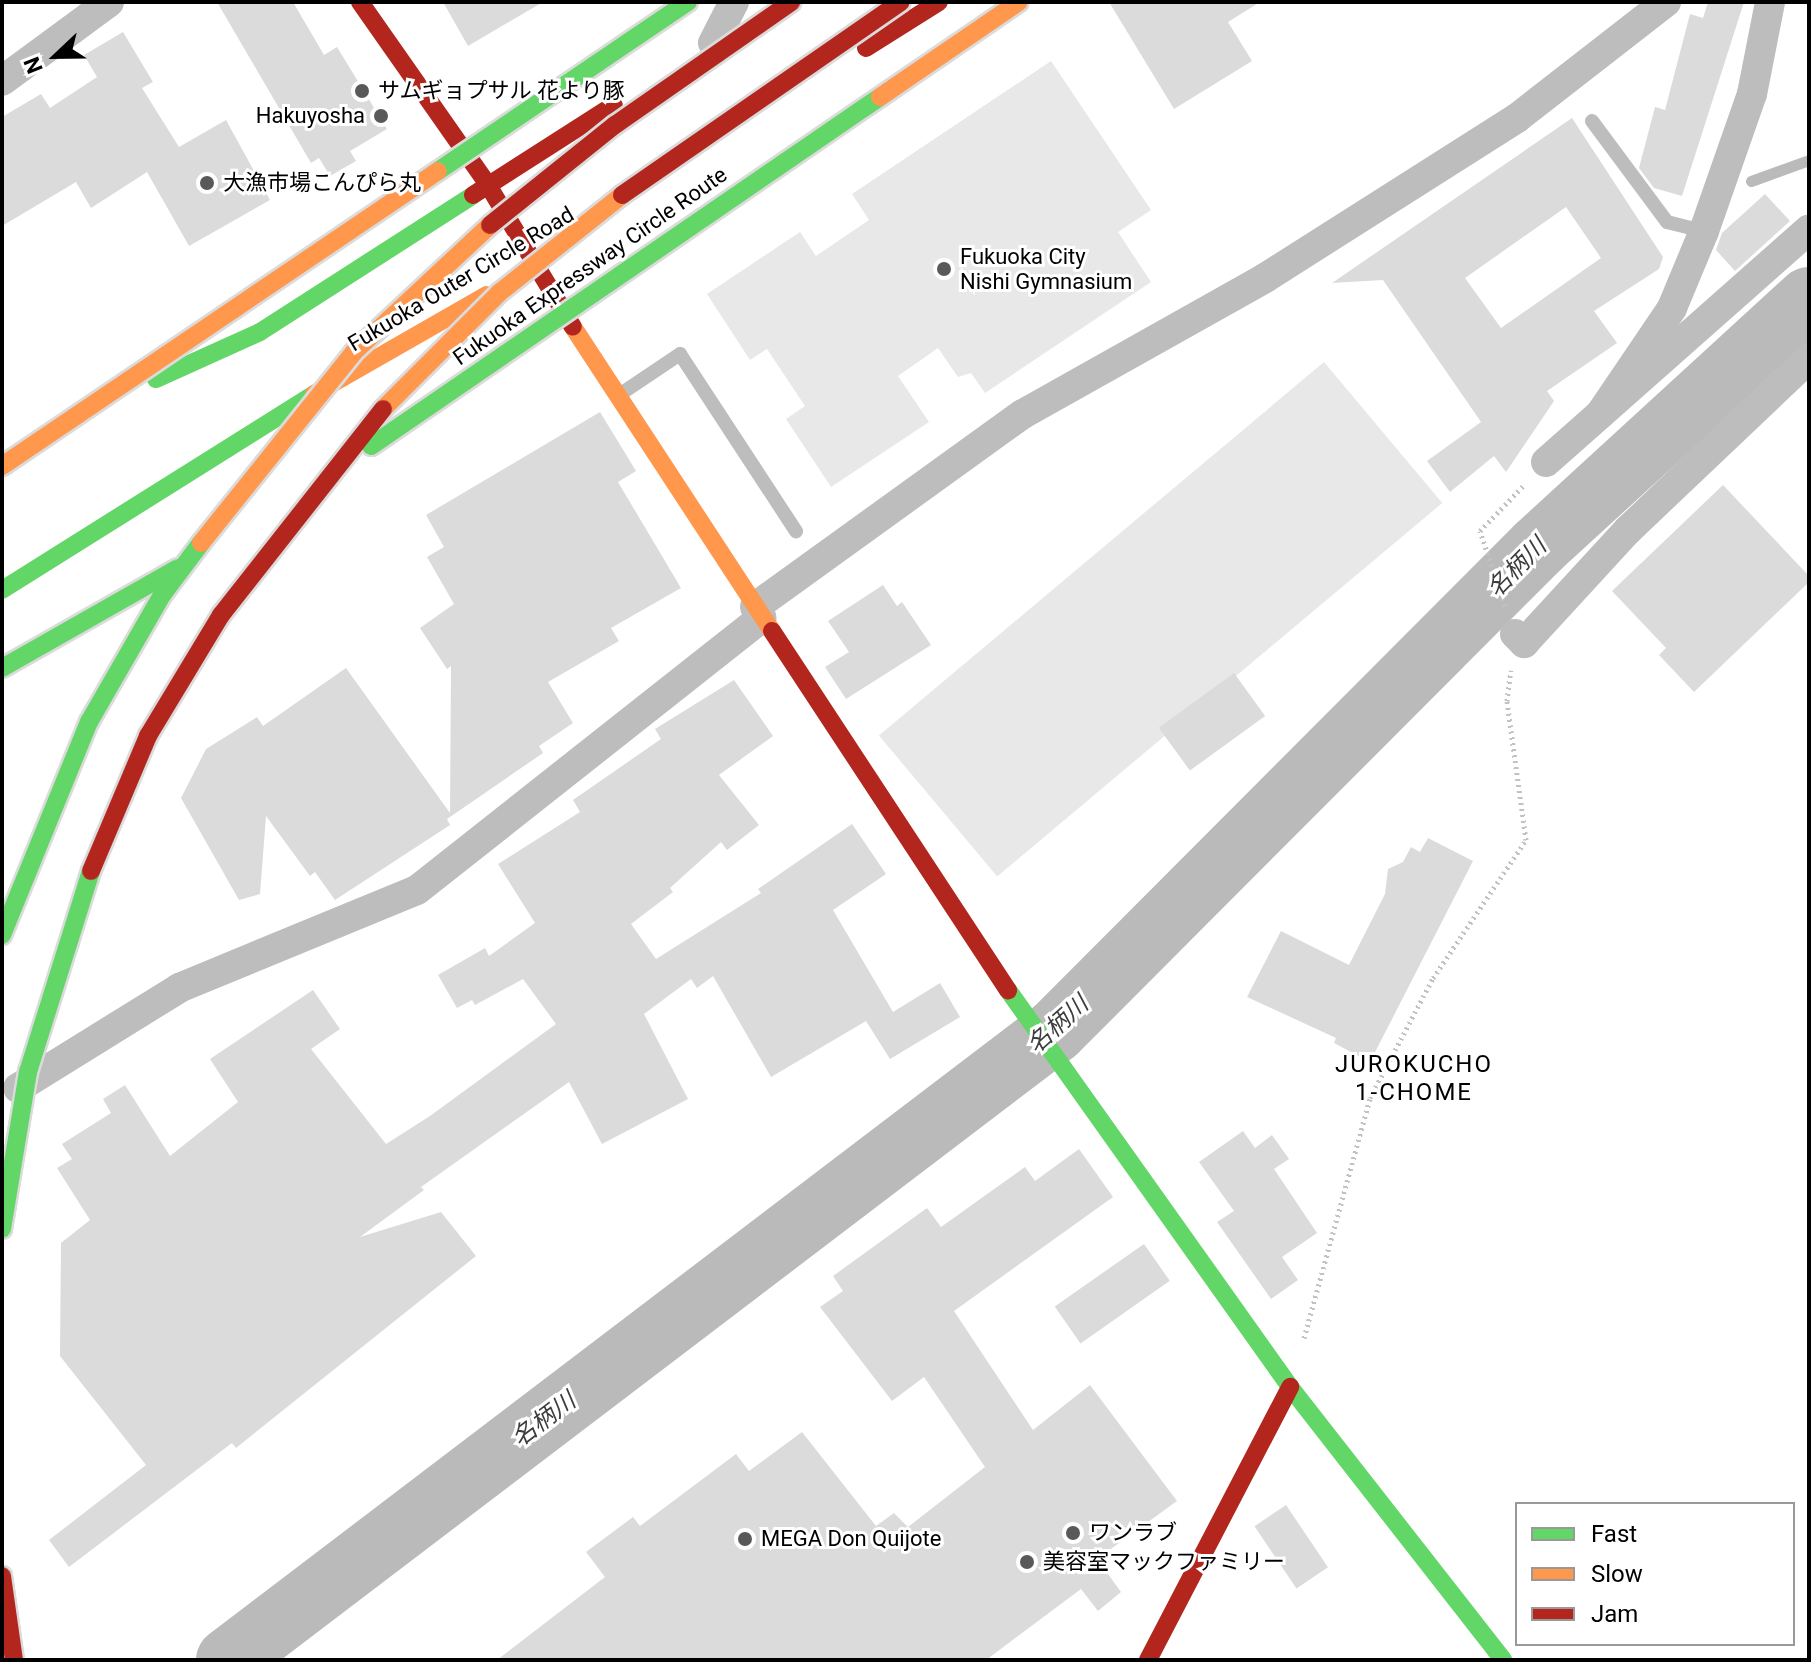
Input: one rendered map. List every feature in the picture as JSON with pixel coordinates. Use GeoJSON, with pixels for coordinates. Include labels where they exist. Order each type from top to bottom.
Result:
{"type":"FeatureCollection","features":[{"type":"Feature","properties":{"kind":"main road"},"geometry":{"type":"LineString","coordinates":[[360,2],[488,185],[535,267],[1007,989],[1290,1387],[1503,1660]]}},
{"type":"Feature","properties":{"kind":"main road"},"geometry":{"type":"LineString","coordinates":[[2,468],[688,2]]}},
{"type":"Feature","properties":{"kind":"main road"},"geometry":{"type":"LineString","coordinates":[[2,468],[182,363],[260,332],[776,2]]}},
{"type":"Feature","properties":{"kind":"main road"},"geometry":{"type":"LineString","coordinates":[[2,935],[89,722],[162,595],[249,477],[354,352],[459,249],[615,125],[791,2]]}},
{"type":"Feature","properties":{"kind":"main road"},"geometry":{"type":"LineString","coordinates":[[2,1229],[28,1072],[92,866],[148,736],[230,602],[305,502],[399,390],[499,293],[652,171],[901,2]]}},
{"type":"Feature","properties":{"kind":"main road","name":"Fukuoka Outer Circle Road"},"geometry":{"type":"LineString","coordinates":[[2,590],[307,398],[535,267],[939,2]]}},
{"type":"Feature","properties":{"kind":"main road","name":"Fukuoka Expressway Circle Route"},"geometry":{"type":"LineString","coordinates":[[289,499],[1019,2]]}},
{"type":"Feature","properties":{"kind":"main road"},"geometry":{"type":"LineString","coordinates":[[2,668],[239,531]]}},
{"type":"Feature","properties":{"kind":"main road"},"geometry":{"type":"LineString","coordinates":[[1148,1660],[1290,1387]]}},
{"type":"Feature","properties":{"kind":"main road"},"geometry":{"type":"LineString","coordinates":[[2,1576],[17,1660]]}},
{"type":"Feature","properties":{"kind":"main road"},"geometry":{"type":"LineString","coordinates":[[2,1616],[17,1660]]}},
{"type":"Feature","properties":{"kind":"street"},"geometry":{"type":"LineString","coordinates":[[2,81],[109,2]]}},
{"type":"Feature","properties":{"kind":"street"},"geometry":{"type":"LineString","coordinates":[[713,43],[734,2]]}},
{"type":"Feature","properties":{"kind":"street"},"geometry":{"type":"LineString","coordinates":[[2,1098],[179,988],[417,890],[759,613],[1023,414],[1265,278],[1517,118],[1666,2]]}},
{"type":"Feature","properties":{"kind":"street"},"geometry":{"type":"LineString","coordinates":[[1601,413],[1672,308],[1704,231],[1752,94],[1770,2]]}},
{"type":"Feature","properties":{"kind":"street"},"geometry":{"type":"LineString","coordinates":[[1546,462],[1809,229]]}},
{"type":"Feature","properties":{"kind":"street"},"geometry":{"type":"LineString","coordinates":[[1515,634],[1524,643],[1628,530],[1809,358]]}},
{"type":"Feature","properties":{"kind":"lane"},"geometry":{"type":"LineString","coordinates":[[1592,121],[1667,222],[1704,231]]}},
{"type":"Feature","properties":{"kind":"lane"},"geometry":{"type":"LineString","coordinates":[[618,395],[680,354],[796,531]]}},
{"type":"Feature","properties":{"kind":"path"},"geometry":{"type":"LineString","coordinates":[[1290,1387],[1370,1098],[1433,978],[1526,840],[1507,701],[1515,634],[1480,531],[1546,462]]}},
{"type":"Feature","properties":{"kind":"shaded area","name":"Fukuoka City Nishi Gymnasium"},"geometry":{"type":"Polygon","coordinates":[[[1051,61],[1151,210],[1118,232],[1151,282],[985,393],[971,373],[958,377],[938,348],[898,376],[929,422],[831,487],[786,419],[805,406],[767,349],[750,360],[707,294],[800,232],[816,256],[869,220],[852,194],[1051,61]]]}},
{"type":"Feature","properties":{"kind":"shaded area"},"geometry":{"type":"Polygon","coordinates":[[[1324,362],[1442,503],[997,876],[879,735],[1324,362]]]}},
{"type":"Feature","properties":{"kind":"building"},"geometry":{"type":"Polygon","coordinates":[[[217,2],[293,2],[324,55],[337,47],[387,129],[350,151],[356,161],[330,176],[319,158],[311,163],[217,2]]]}},
{"type":"Feature","properties":{"kind":"building"},"geometry":{"type":"Polygon","coordinates":[[[443,2],[543,2],[468,46],[443,2]]]}},
{"type":"Feature","properties":{"kind":"building"},"geometry":{"type":"Polygon","coordinates":[[[1109,2],[1260,2],[1228,22],[1252,61],[1174,109],[1109,2]]]}},
{"type":"Feature","properties":{"kind":"building"},"geometry":{"type":"Polygon","coordinates":[[[1708,2],[1744,2],[1682,196],[1654,188],[1639,168],[1655,107],[1665,110],[1690,14],[1703,18],[1708,2]]]}},
{"type":"Feature","properties":{"kind":"building"},"geometry":{"type":"Polygon","coordinates":[[[123,32],[153,82],[142,88],[179,147],[226,120],[270,200],[189,246],[147,172],[91,208],[76,182],[2,226],[2,117],[41,94],[50,108],[97,77],[84,55],[123,32]]]}},
{"type":"Feature","properties":{"kind":"building"},"geometry":{"type":"Polygon","coordinates":[[[1572,118],[1663,257],[1659,269],[1594,311],[1617,343],[1547,391],[1554,401],[1506,472],[1494,456],[1450,492],[1427,461],[1481,422],[1383,280],[1332,283],[1572,118]],[[1566,207],[1465,278],[1501,328],[1601,258],[1566,207]]]}},
{"type":"Feature","properties":{"kind":"building"},"geometry":{"type":"Polygon","coordinates":[[[1765,194],[1790,221],[1735,271],[1716,250],[1722,233],[1765,194]]]}},
{"type":"Feature","properties":{"kind":"building"},"geometry":{"type":"Polygon","coordinates":[[[600,412],[636,471],[618,482],[681,588],[611,628],[619,641],[548,682],[573,723],[539,746],[543,753],[447,819],[450,825],[335,900],[315,872],[310,876],[266,816],[260,894],[239,900],[181,798],[206,749],[257,717],[263,726],[346,668],[450,813],[451,666],[447,669],[420,628],[454,604],[427,557],[444,547],[426,515],[600,412]]]}},
{"type":"Feature","properties":{"kind":"building"},"geometry":{"type":"Polygon","coordinates":[[[1723,485],[1809,576],[1809,582],[1694,692],[1659,655],[1666,648],[1612,591],[1723,485]]]}},
{"type":"Feature","properties":{"kind":"building"},"geometry":{"type":"Polygon","coordinates":[[[883,585],[897,606],[902,602],[931,645],[846,699],[825,667],[849,652],[828,621],[883,585]]]}},
{"type":"Feature","properties":{"kind":"building"},"geometry":{"type":"Polygon","coordinates":[[[1234,673],[1265,716],[1190,771],[1159,728],[1234,673]]]}},
{"type":"Feature","properties":{"kind":"building"},"geometry":{"type":"Polygon","coordinates":[[[734,680],[773,736],[719,775],[759,825],[727,850],[721,842],[670,888],[673,892],[631,924],[656,959],[761,893],[758,889],[852,824],[886,874],[833,910],[893,1012],[940,983],[960,1017],[890,1059],[866,1021],[771,1077],[713,976],[697,988],[691,979],[644,1014],[688,1099],[602,1144],[569,1082],[421,1187],[424,1190],[360,1237],[441,1212],[476,1256],[236,1448],[232,1443],[69,1567],[49,1540],[146,1465],[60,1356],[61,1243],[90,1220],[57,1168],[72,1159],[62,1144],[111,1113],[103,1099],[125,1085],[170,1156],[238,1102],[210,1059],[313,990],[340,1029],[311,1049],[386,1144],[430,1116],[556,1024],[523,979],[475,1005],[472,1000],[457,1008],[438,975],[485,948],[489,956],[535,923],[498,864],[580,812],[573,800],[661,739],[655,729],[734,680]]]}},
{"type":"Feature","properties":{"kind":"building"},"geometry":{"type":"Polygon","coordinates":[[[1428,838],[1473,861],[1370,1062],[1334,1043],[1336,1038],[1247,997],[1281,931],[1349,965],[1385,894],[1388,869],[1403,862],[1411,847],[1420,852],[1428,838]]]}},
{"type":"Feature","properties":{"kind":"building"},"geometry":{"type":"Polygon","coordinates":[[[1243,1131],[1255,1148],[1272,1135],[1289,1159],[1274,1169],[1317,1233],[1282,1257],[1298,1280],[1271,1299],[1217,1222],[1234,1211],[1199,1162],[1243,1131]]]}},
{"type":"Feature","properties":{"kind":"building"},"geometry":{"type":"Polygon","coordinates":[[[1079,1149],[1113,1197],[954,1311],[1033,1430],[1090,1385],[1177,1501],[1097,1559],[1121,1592],[1098,1611],[1081,1589],[986,1660],[497,1660],[605,1577],[586,1552],[633,1517],[640,1526],[736,1454],[749,1471],[802,1432],[876,1526],[894,1513],[908,1527],[985,1467],[924,1377],[892,1401],[820,1307],[843,1291],[833,1276],[927,1208],[941,1227],[1025,1167],[1035,1181],[1079,1149]]]}},
{"type":"Feature","properties":{"kind":"building"},"geometry":{"type":"Polygon","coordinates":[[[1144,1244],[1170,1281],[1081,1343],[1055,1307],[1144,1244]]]}},
{"type":"Feature","properties":{"kind":"building"},"geometry":{"type":"Polygon","coordinates":[[[1286,1505],[1328,1567],[1296,1588],[1254,1526],[1286,1505]]]}},
{"type":"Feature","properties":{"kind":"waterway"},"geometry":{"type":"LineString","coordinates":[[1751,181],[1809,160]]}},
{"type":"Feature","properties":{"kind":"waterway","name":"名柄川"},"geometry":{"type":"LineString","coordinates":[[228,1660],[1055,1031],[1538,547],[1809,299]]}},
{"type":"Feature","properties":{"kind":"traffic: fast"},"geometry":{"type":"LineString","coordinates":[[438,171],[688,2]]}},
{"type":"Feature","properties":{"kind":"traffic: fast"},"geometry":{"type":"LineString","coordinates":[[371,446],[880,97]]}},
{"type":"Feature","properties":{"kind":"traffic: fast"},"geometry":{"type":"LineString","coordinates":[[156,379],[260,332],[473,195]]}},
{"type":"Feature","properties":{"kind":"traffic: fast"},"geometry":{"type":"LineString","coordinates":[[2,590],[314,394]]}},
{"type":"Feature","properties":{"kind":"traffic: fast"},"geometry":{"type":"LineString","coordinates":[[2,935],[89,722],[162,595],[201,543]]}},
{"type":"Feature","properties":{"kind":"traffic: fast"},"geometry":{"type":"LineString","coordinates":[[2,668],[178,568]]}},
{"type":"Feature","properties":{"kind":"traffic: fast"},"geometry":{"type":"LineString","coordinates":[[2,1229],[28,1072],[91,871]]}},
{"type":"Feature","properties":{"kind":"traffic: fast"},"geometry":{"type":"LineString","coordinates":[[1008,990],[1290,1387],[1503,1660]]}},
{"type":"Feature","properties":{"kind":"traffic: slow"},"geometry":{"type":"LineString","coordinates":[[880,97],[1019,2]]}},
{"type":"Feature","properties":{"kind":"traffic: slow"},"geometry":{"type":"LineString","coordinates":[[2,466],[438,171]]}},
{"type":"Feature","properties":{"kind":"traffic: slow"},"geometry":{"type":"LineString","coordinates":[[383,409],[499,293],[622,195]]}},
{"type":"Feature","properties":{"kind":"traffic: slow"},"geometry":{"type":"LineString","coordinates":[[201,543],[354,352],[490,225]]}},
{"type":"Feature","properties":{"kind":"traffic: slow"},"geometry":{"type":"LineString","coordinates":[[314,394],[487,295]]}},
{"type":"Feature","properties":{"kind":"traffic: slow"},"geometry":{"type":"LineString","coordinates":[[573,327],[772,631]]}},
{"type":"Feature","properties":{"kind":"traffic: jam"},"geometry":{"type":"LineString","coordinates":[[360,2],[488,185],[573,327]]}},
{"type":"Feature","properties":{"kind":"traffic: jam"},"geometry":{"type":"LineString","coordinates":[[490,225],[615,125],[791,2]]}},
{"type":"Feature","properties":{"kind":"traffic: jam"},"geometry":{"type":"LineString","coordinates":[[622,195],[901,2]]}},
{"type":"Feature","properties":{"kind":"traffic: jam"},"geometry":{"type":"LineString","coordinates":[[866,48],[939,2]]}},
{"type":"Feature","properties":{"kind":"traffic: jam"},"geometry":{"type":"LineString","coordinates":[[473,195],[614,105]]}},
{"type":"Feature","properties":{"kind":"traffic: jam"},"geometry":{"type":"LineString","coordinates":[[91,871],[148,736],[221,615],[383,409]]}},
{"type":"Feature","properties":{"kind":"traffic: jam"},"geometry":{"type":"LineString","coordinates":[[772,631],[1008,990]]}},
{"type":"Feature","properties":{"kind":"traffic: jam"},"geometry":{"type":"LineString","coordinates":[[1148,1660],[1290,1387]]}},
{"type":"Feature","properties":{"kind":"traffic: jam"},"geometry":{"type":"LineString","coordinates":[[2,1576],[14,1660]]}},
{"type":"Feature","properties":{"kind":"place","name":"サムギョプサル 花より豚"},"geometry":{"type":"Point","coordinates":[362,91]}},
{"type":"Feature","properties":{"kind":"place","name":"Hakuyosha"},"geometry":{"type":"Point","coordinates":[381,116]}},
{"type":"Feature","properties":{"kind":"place","name":"大漁市場こんぴら丸"},"geometry":{"type":"Point","coordinates":[207,183]}},
{"type":"Feature","properties":{"kind":"place","name":"Fukuoka City Nishi Gymnasium"},"geometry":{"type":"Point","coordinates":[944,269]}},
{"type":"Feature","properties":{"kind":"place","name":"ワンラブ"},"geometry":{"type":"Point","coordinates":[1073,1533]}},
{"type":"Feature","properties":{"kind":"place","name":"MEGA Don Quijote"},"geometry":{"type":"Point","coordinates":[745,1539]}},
{"type":"Feature","properties":{"kind":"place","name":"美容室マックファミリー"},"geometry":{"type":"Point","coordinates":[1027,1562]}},
{"type":"Feature","properties":{"kind":"district","name":"JUROKUCHO 1-CHOME"},"geometry":{"type":"Point","coordinates":[1414,1079]}}]}
